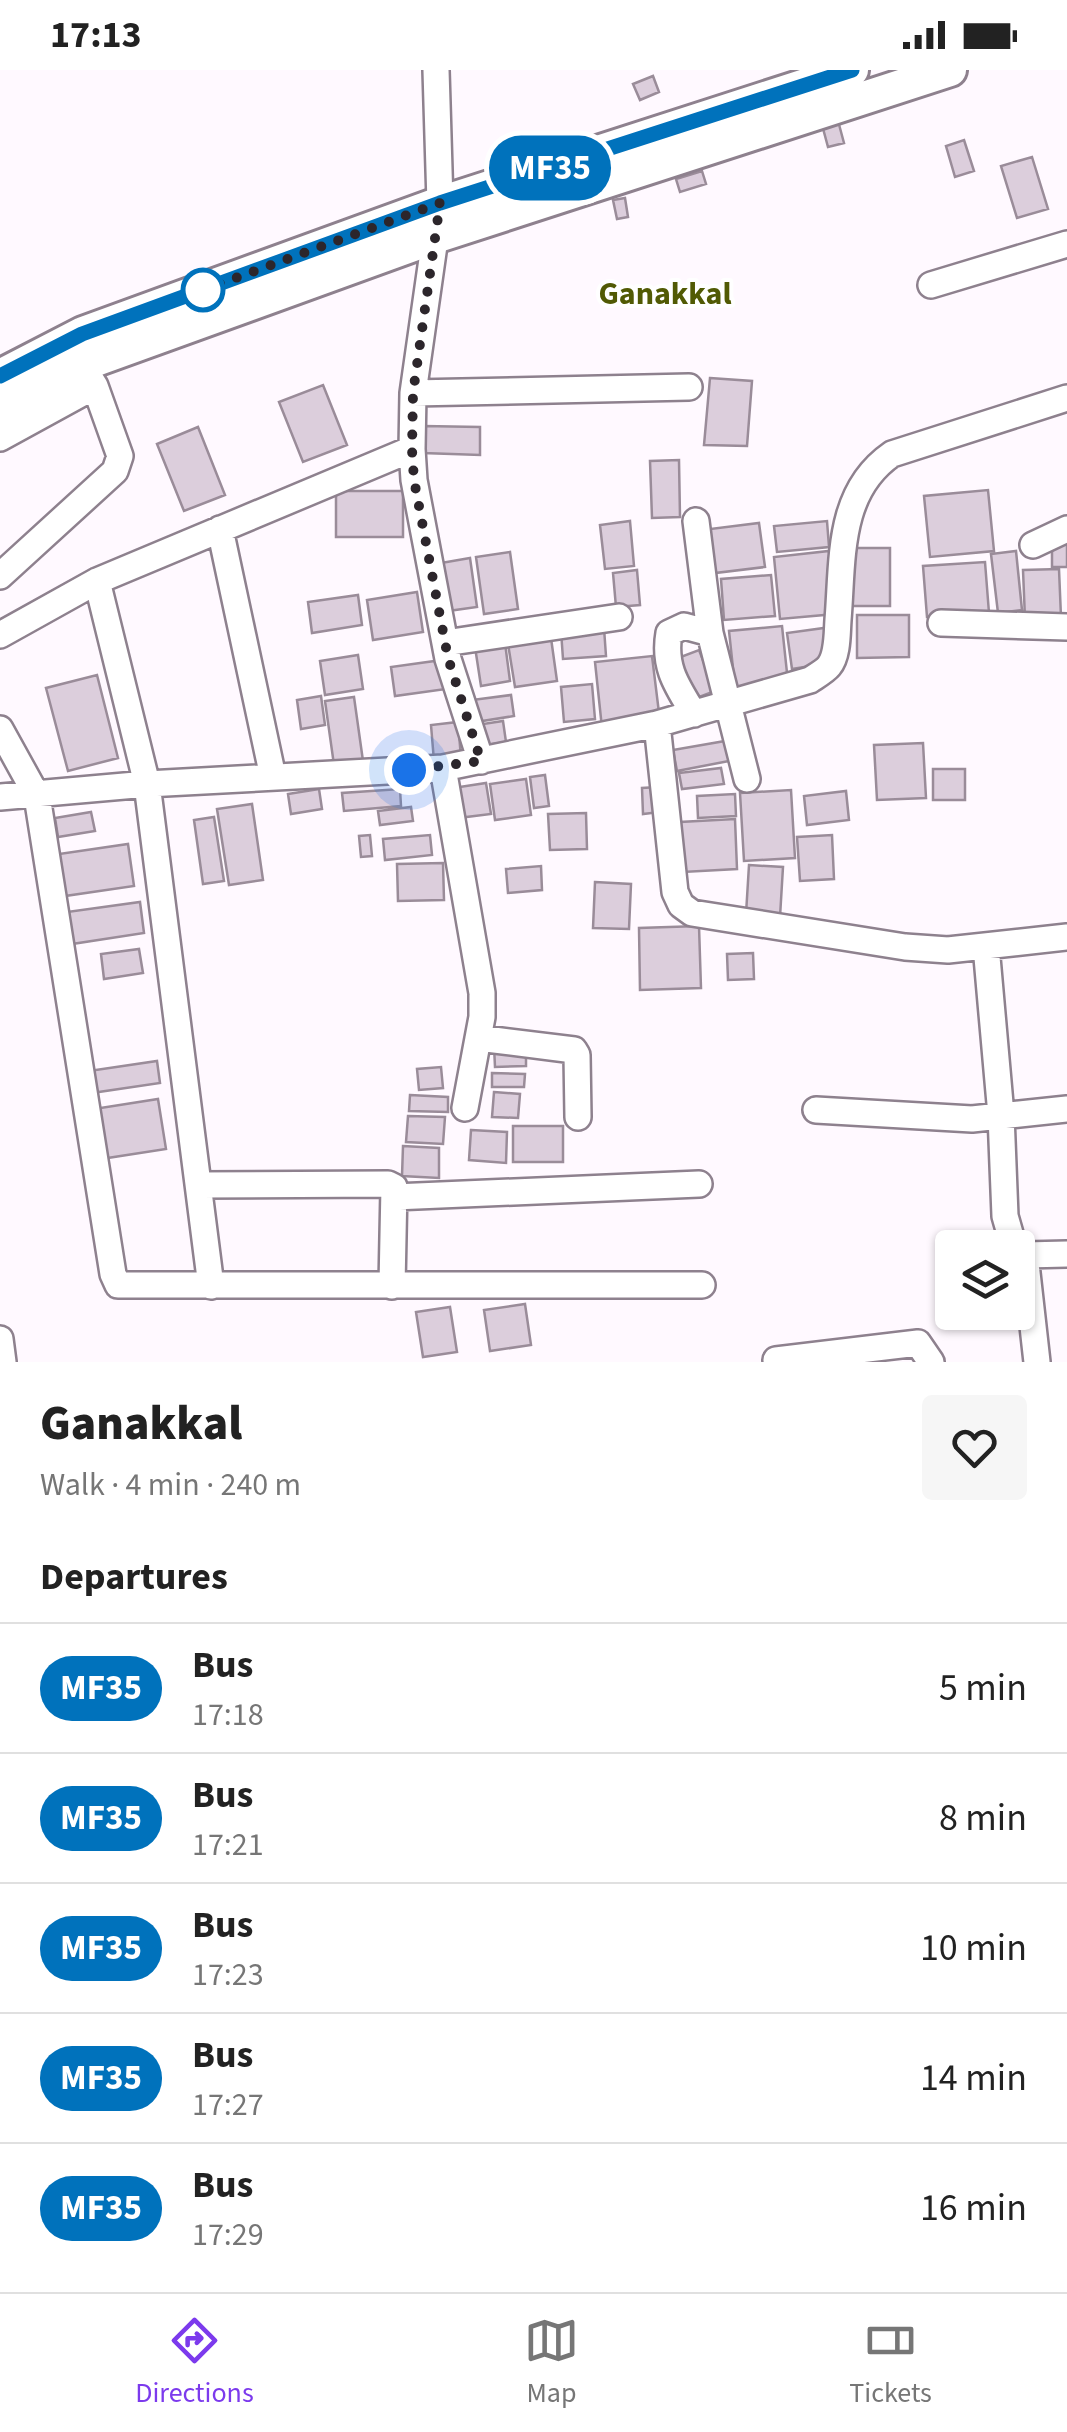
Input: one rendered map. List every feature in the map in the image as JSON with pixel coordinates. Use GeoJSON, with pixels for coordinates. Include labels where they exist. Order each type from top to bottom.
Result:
{"type":"FeatureCollection","features":[{"type":"Feature","properties":{"kind":"main road"},"geometry":{"type":"LineString","coordinates":[[0,376],[82,334],[440,203],[852,70]]}},
{"type":"Feature","properties":{"kind":"main road"},"geometry":{"type":"LineString","coordinates":[[2,426],[88,375],[438,236],[950,70]]}},
{"type":"Feature","properties":{"kind":"street"},"geometry":{"type":"LineString","coordinates":[[436,70],[438,236],[413,393],[412,450],[414,480],[446,643],[481,761]]}},
{"type":"Feature","properties":{"kind":"street"},"geometry":{"type":"LineString","coordinates":[[930,285],[1067,244]]}},
{"type":"Feature","properties":{"kind":"street"},"geometry":{"type":"LineString","coordinates":[[0,576],[115,471],[120,456],[88,375]]}},
{"type":"Feature","properties":{"kind":"street"},"geometry":{"type":"LineString","coordinates":[[413,393],[689,387]]}},
{"type":"Feature","properties":{"kind":"street"},"geometry":{"type":"LineString","coordinates":[[0,797],[147,784],[442,768],[657,724],[810,680],[831,664],[837,640],[846,522],[860,484],[874,466],[892,454],[1067,398]]}},
{"type":"Feature","properties":{"kind":"street"},"geometry":{"type":"LineString","coordinates":[[0,635],[97,581],[412,450]]}},
{"type":"Feature","properties":{"kind":"street"},"geometry":{"type":"LineString","coordinates":[[696,521],[710,633],[747,779]]}},
{"type":"Feature","properties":{"kind":"street"},"geometry":{"type":"LineString","coordinates":[[220,529],[273,776]]}},
{"type":"Feature","properties":{"kind":"street"},"geometry":{"type":"LineString","coordinates":[[1033,544],[1067,530]]}},
{"type":"Feature","properties":{"kind":"street"},"geometry":{"type":"LineString","coordinates":[[97,581],[147,784],[212,1286]]}},
{"type":"Feature","properties":{"kind":"street"},"geometry":{"type":"LineString","coordinates":[[446,643],[619,617]]}},
{"type":"Feature","properties":{"kind":"street"},"geometry":{"type":"LineString","coordinates":[[941,623],[1067,627]]}},
{"type":"Feature","properties":{"kind":"street"},"geometry":{"type":"LineString","coordinates":[[694,714],[668,672],[669,633],[684,626],[710,633]]}},
{"type":"Feature","properties":{"kind":"street"},"geometry":{"type":"LineString","coordinates":[[657,724],[675,892],[681,905],[692,913],[904,947],[948,950],[1067,937]]}},
{"type":"Feature","properties":{"kind":"street"},"geometry":{"type":"LineString","coordinates":[[0,730],[36,796],[114,1279],[126,1287],[702,1285]]}},
{"type":"Feature","properties":{"kind":"street"},"geometry":{"type":"LineString","coordinates":[[442,768],[482,994],[464,1108]]}},
{"type":"Feature","properties":{"kind":"street"},"geometry":{"type":"LineString","coordinates":[[986,946],[1009,1230]]}},
{"type":"Feature","properties":{"kind":"street"},"geometry":{"type":"LineString","coordinates":[[478,1038],[574,1050],[578,1116]]}},
{"type":"Feature","properties":{"kind":"street"},"geometry":{"type":"LineString","coordinates":[[816,1110],[972,1118],[1067,1109]]}},
{"type":"Feature","properties":{"kind":"street"},"geometry":{"type":"LineString","coordinates":[[394,1197],[699,1184]]}},
{"type":"Feature","properties":{"kind":"street"},"geometry":{"type":"LineString","coordinates":[[198,1186],[394,1187],[392,1286]]}},
{"type":"Feature","properties":{"kind":"street"},"geometry":{"type":"LineString","coordinates":[[1035,1255],[1067,1254]]}},
{"type":"Feature","properties":{"kind":"street"},"geometry":{"type":"LineString","coordinates":[[1033,1330],[1037,1362]]}},
{"type":"Feature","properties":{"kind":"street"},"geometry":{"type":"LineString","coordinates":[[0,1340],[3,1362]]}},
{"type":"Feature","properties":{"kind":"street"},"geometry":{"type":"LineString","coordinates":[[776,1360],[918,1343],[931,1362]]}},
{"type":"Feature","properties":{"kind":"building"},"geometry":{"type":"Polygon","coordinates":[[[653,76],[659,92],[640,100],[633,84],[653,76]]]}},
{"type":"Feature","properties":{"kind":"building"},"geometry":{"type":"Polygon","coordinates":[[[837,117],[844,143],[828,147],[821,121],[837,117]]]}},
{"type":"Feature","properties":{"kind":"building"},"geometry":{"type":"Polygon","coordinates":[[[964,140],[974,171],[955,177],[946,146],[964,140]]]}},
{"type":"Feature","properties":{"kind":"building"},"geometry":{"type":"Polygon","coordinates":[[[1032,157],[1048,209],[1017,218],[1001,166],[1032,157]]]}},
{"type":"Feature","properties":{"kind":"building"},"geometry":{"type":"Polygon","coordinates":[[[702,171],[706,184],[680,192],[676,179],[702,171]]]}},
{"type":"Feature","properties":{"kind":"building"},"geometry":{"type":"Polygon","coordinates":[[[625,198],[628,217],[617,219],[613,200],[625,198]]]}},
{"type":"Feature","properties":{"kind":"building"},"geometry":{"type":"Polygon","coordinates":[[[710,378],[752,381],[747,446],[704,445],[710,378]]]}},
{"type":"Feature","properties":{"kind":"building"},"geometry":{"type":"Polygon","coordinates":[[[323,385],[347,445],[303,462],[279,402],[323,385]]]}},
{"type":"Feature","properties":{"kind":"building"},"geometry":{"type":"Polygon","coordinates":[[[423,426],[480,427],[480,455],[423,453],[423,426]]]}},
{"type":"Feature","properties":{"kind":"building"},"geometry":{"type":"Polygon","coordinates":[[[198,427],[225,495],[184,511],[157,444],[198,427]]]}},
{"type":"Feature","properties":{"kind":"building"},"geometry":{"type":"Polygon","coordinates":[[[679,460],[680,517],[652,518],[650,461],[679,460]]]}},
{"type":"Feature","properties":{"kind":"building"},"geometry":{"type":"Polygon","coordinates":[[[988,490],[994,551],[930,557],[924,496],[988,490]]]}},
{"type":"Feature","properties":{"kind":"building"},"geometry":{"type":"Polygon","coordinates":[[[336,491],[403,491],[403,537],[336,537],[336,491]]]}},
{"type":"Feature","properties":{"kind":"building"},"geometry":{"type":"Polygon","coordinates":[[[630,521],[634,566],[605,569],[600,525],[630,521]]]}},
{"type":"Feature","properties":{"kind":"building"},"geometry":{"type":"Polygon","coordinates":[[[827,521],[829,547],[777,552],[774,526],[827,521]]]}},
{"type":"Feature","properties":{"kind":"building"},"geometry":{"type":"Polygon","coordinates":[[[759,523],[765,567],[715,573],[710,529],[759,523]]]}},
{"type":"Feature","properties":{"kind":"building"},"geometry":{"type":"Polygon","coordinates":[[[1052,544],[1067,544],[1067,567],[1052,567],[1052,544]]]}},
{"type":"Feature","properties":{"kind":"building"},"geometry":{"type":"Polygon","coordinates":[[[848,548],[890,548],[890,606],[849,606],[848,548]]]}},
{"type":"Feature","properties":{"kind":"building"},"geometry":{"type":"Polygon","coordinates":[[[829,551],[835,614],[780,619],[774,557],[829,551]]]}},
{"type":"Feature","properties":{"kind":"building"},"geometry":{"type":"Polygon","coordinates":[[[1016,551],[1022,610],[998,613],[991,554],[1016,551]]]}},
{"type":"Feature","properties":{"kind":"building"},"geometry":{"type":"Polygon","coordinates":[[[510,552],[518,609],[484,614],[476,557],[510,552]]]}},
{"type":"Feature","properties":{"kind":"building"},"geometry":{"type":"Polygon","coordinates":[[[470,558],[477,607],[448,611],[441,563],[470,558]]]}},
{"type":"Feature","properties":{"kind":"building"},"geometry":{"type":"Polygon","coordinates":[[[985,562],[989,613],[927,617],[923,566],[985,562]]]}},
{"type":"Feature","properties":{"kind":"building"},"geometry":{"type":"Polygon","coordinates":[[[1059,569],[1061,617],[1025,619],[1023,570],[1059,569]]]}},
{"type":"Feature","properties":{"kind":"building"},"geometry":{"type":"Polygon","coordinates":[[[637,570],[640,605],[616,607],[613,573],[637,570]]]}},
{"type":"Feature","properties":{"kind":"building"},"geometry":{"type":"Polygon","coordinates":[[[771,575],[775,616],[724,620],[721,579],[771,575]]]}},
{"type":"Feature","properties":{"kind":"building"},"geometry":{"type":"Polygon","coordinates":[[[417,592],[423,632],[373,640],[367,600],[417,592]]]}},
{"type":"Feature","properties":{"kind":"building"},"geometry":{"type":"Polygon","coordinates":[[[358,595],[362,625],[312,633],[308,602],[358,595]]]}},
{"type":"Feature","properties":{"kind":"building"},"geometry":{"type":"Polygon","coordinates":[[[857,615],[909,615],[909,657],[857,658],[857,615]]]}},
{"type":"Feature","properties":{"kind":"building"},"geometry":{"type":"Polygon","coordinates":[[[782,626],[788,682],[735,687],[729,631],[782,626]]]}},
{"type":"Feature","properties":{"kind":"building"},"geometry":{"type":"Polygon","coordinates":[[[604,628],[606,656],[563,659],[561,631],[604,628]]]}},
{"type":"Feature","properties":{"kind":"building"},"geometry":{"type":"Polygon","coordinates":[[[824,628],[829,663],[792,669],[787,633],[824,628]]]}},
{"type":"Feature","properties":{"kind":"building"},"geometry":{"type":"Polygon","coordinates":[[[551,638],[557,681],[515,687],[508,644],[551,638]]]}},
{"type":"Feature","properties":{"kind":"building"},"geometry":{"type":"Polygon","coordinates":[[[505,643],[510,681],[481,686],[475,647],[505,643]]]}},
{"type":"Feature","properties":{"kind":"building"},"geometry":{"type":"Polygon","coordinates":[[[699,650],[715,691],[694,699],[678,658],[699,650]]]}},
{"type":"Feature","properties":{"kind":"building"},"geometry":{"type":"Polygon","coordinates":[[[358,655],[363,689],[325,695],[320,661],[358,655]]]}},
{"type":"Feature","properties":{"kind":"building"},"geometry":{"type":"Polygon","coordinates":[[[652,656],[660,721],[602,728],[595,662],[652,656]]]}},
{"type":"Feature","properties":{"kind":"building"},"geometry":{"type":"Polygon","coordinates":[[[442,660],[446,689],[395,696],[391,667],[442,660]]]}},
{"type":"Feature","properties":{"kind":"building"},"geometry":{"type":"Polygon","coordinates":[[[97,675],[118,758],[68,771],[46,688],[97,675]]]}},
{"type":"Feature","properties":{"kind":"building"},"geometry":{"type":"Polygon","coordinates":[[[592,684],[595,719],[564,722],[561,687],[592,684]]]}},
{"type":"Feature","properties":{"kind":"building"},"geometry":{"type":"Polygon","coordinates":[[[511,695],[514,716],[476,722],[472,700],[511,695]]]}},
{"type":"Feature","properties":{"kind":"building"},"geometry":{"type":"Polygon","coordinates":[[[321,696],[325,725],[301,729],[297,700],[321,696]]]}},
{"type":"Feature","properties":{"kind":"building"},"geometry":{"type":"Polygon","coordinates":[[[354,697],[363,761],[334,765],[325,701],[354,697]]]}},
{"type":"Feature","properties":{"kind":"building"},"geometry":{"type":"Polygon","coordinates":[[[503,721],[506,742],[486,745],[483,724],[503,721]]]}},
{"type":"Feature","properties":{"kind":"building"},"geometry":{"type":"Polygon","coordinates":[[[458,722],[461,758],[434,761],[431,725],[458,722]]]}},
{"type":"Feature","properties":{"kind":"building"},"geometry":{"type":"Polygon","coordinates":[[[725,741],[729,761],[677,771],[673,750],[725,741]]]}},
{"type":"Feature","properties":{"kind":"building"},"geometry":{"type":"Polygon","coordinates":[[[923,743],[926,798],[877,800],[874,745],[923,743]]]}},
{"type":"Feature","properties":{"kind":"building"},"geometry":{"type":"Polygon","coordinates":[[[721,768],[724,784],[682,789],[679,773],[721,768]]]}},
{"type":"Feature","properties":{"kind":"building"},"geometry":{"type":"Polygon","coordinates":[[[933,769],[965,769],[965,800],[933,800],[933,769]]]}},
{"type":"Feature","properties":{"kind":"building"},"geometry":{"type":"Polygon","coordinates":[[[545,775],[549,806],[534,808],[530,777],[545,775]]]}},
{"type":"Feature","properties":{"kind":"building"},"geometry":{"type":"Polygon","coordinates":[[[526,779],[531,815],[495,820],[490,784],[526,779]]]}},
{"type":"Feature","properties":{"kind":"building"},"geometry":{"type":"Polygon","coordinates":[[[486,783],[491,814],[458,818],[453,788],[486,783]]]}},
{"type":"Feature","properties":{"kind":"building"},"geometry":{"type":"Polygon","coordinates":[[[658,787],[660,812],[643,814],[642,788],[658,787]]]}},
{"type":"Feature","properties":{"kind":"building"},"geometry":{"type":"Polygon","coordinates":[[[319,789],[322,809],[291,814],[288,794],[319,789]]]}},
{"type":"Feature","properties":{"kind":"building"},"geometry":{"type":"Polygon","coordinates":[[[400,789],[401,806],[344,811],[342,793],[400,789]]]}},
{"type":"Feature","properties":{"kind":"building"},"geometry":{"type":"Polygon","coordinates":[[[791,790],[795,858],[744,861],[740,793],[791,790]]]}},
{"type":"Feature","properties":{"kind":"building"},"geometry":{"type":"Polygon","coordinates":[[[846,791],[849,820],[807,825],[804,796],[846,791]]]}},
{"type":"Feature","properties":{"kind":"building"},"geometry":{"type":"Polygon","coordinates":[[[735,794],[736,816],[698,818],[697,796],[735,794]]]}},
{"type":"Feature","properties":{"kind":"building"},"geometry":{"type":"Polygon","coordinates":[[[252,804],[263,880],[229,885],[217,809],[252,804]]]}},
{"type":"Feature","properties":{"kind":"building"},"geometry":{"type":"Polygon","coordinates":[[[411,807],[413,821],[380,825],[378,811],[411,807]]]}},
{"type":"Feature","properties":{"kind":"building"},"geometry":{"type":"Polygon","coordinates":[[[91,812],[95,831],[58,837],[55,818],[91,812]]]}},
{"type":"Feature","properties":{"kind":"building"},"geometry":{"type":"Polygon","coordinates":[[[586,813],[587,849],[550,850],[548,814],[586,813]]]}},
{"type":"Feature","properties":{"kind":"building"},"geometry":{"type":"Polygon","coordinates":[[[214,817],[224,881],[203,884],[194,820],[214,817]]]}},
{"type":"Feature","properties":{"kind":"building"},"geometry":{"type":"Polygon","coordinates":[[[735,819],[737,869],[683,872],[680,822],[735,819]]]}},
{"type":"Feature","properties":{"kind":"building"},"geometry":{"type":"Polygon","coordinates":[[[370,835],[372,856],[361,857],[359,836],[370,835]]]}},
{"type":"Feature","properties":{"kind":"building"},"geometry":{"type":"Polygon","coordinates":[[[430,835],[432,855],[385,860],[383,839],[430,835]]]}},
{"type":"Feature","properties":{"kind":"building"},"geometry":{"type":"Polygon","coordinates":[[[832,835],[834,879],[800,881],[797,837],[832,835]]]}},
{"type":"Feature","properties":{"kind":"building"},"geometry":{"type":"Polygon","coordinates":[[[128,844],[134,886],[65,896],[59,854],[128,844]]]}},
{"type":"Feature","properties":{"kind":"building"},"geometry":{"type":"Polygon","coordinates":[[[443,863],[444,900],[398,901],[397,864],[443,863]]]}},
{"type":"Feature","properties":{"kind":"building"},"geometry":{"type":"Polygon","coordinates":[[[749,865],[783,867],[780,917],[746,914],[749,865]]]}},
{"type":"Feature","properties":{"kind":"building"},"geometry":{"type":"Polygon","coordinates":[[[541,866],[542,890],[508,893],[506,869],[541,866]]]}},
{"type":"Feature","properties":{"kind":"building"},"geometry":{"type":"Polygon","coordinates":[[[595,882],[631,884],[629,929],[593,928],[595,882]]]}},
{"type":"Feature","properties":{"kind":"building"},"geometry":{"type":"Polygon","coordinates":[[[140,902],[144,933],[72,944],[67,912],[140,902]]]}},
{"type":"Feature","properties":{"kind":"building"},"geometry":{"type":"Polygon","coordinates":[[[699,926],[701,988],[640,990],[639,928],[699,926]]]}},
{"type":"Feature","properties":{"kind":"building"},"geometry":{"type":"Polygon","coordinates":[[[139,949],[143,973],[104,979],[101,954],[139,949]]]}},
{"type":"Feature","properties":{"kind":"building"},"geometry":{"type":"Polygon","coordinates":[[[753,953],[754,979],[728,980],[727,954],[753,953]]]}},
{"type":"Feature","properties":{"kind":"building"},"geometry":{"type":"Polygon","coordinates":[[[494,1046],[526,1047],[526,1066],[495,1067],[494,1046]]]}},
{"type":"Feature","properties":{"kind":"building"},"geometry":{"type":"Polygon","coordinates":[[[157,1061],[160,1083],[85,1094],[82,1072],[157,1061]]]}},
{"type":"Feature","properties":{"kind":"building"},"geometry":{"type":"Polygon","coordinates":[[[441,1067],[443,1088],[419,1090],[417,1069],[441,1067]]]}},
{"type":"Feature","properties":{"kind":"building"},"geometry":{"type":"Polygon","coordinates":[[[492,1073],[525,1074],[524,1087],[492,1087],[492,1073]]]}},
{"type":"Feature","properties":{"kind":"building"},"geometry":{"type":"Polygon","coordinates":[[[494,1092],[520,1094],[518,1118],[492,1117],[494,1092]]]}},
{"type":"Feature","properties":{"kind":"building"},"geometry":{"type":"Polygon","coordinates":[[[410,1095],[448,1097],[448,1112],[409,1111],[410,1095]]]}},
{"type":"Feature","properties":{"kind":"building"},"geometry":{"type":"Polygon","coordinates":[[[158,1099],[166,1149],[101,1159],[94,1109],[158,1099]]]}},
{"type":"Feature","properties":{"kind":"building"},"geometry":{"type":"Polygon","coordinates":[[[408,1116],[445,1117],[443,1144],[406,1142],[408,1116]]]}},
{"type":"Feature","properties":{"kind":"building"},"geometry":{"type":"Polygon","coordinates":[[[513,1126],[563,1126],[563,1162],[513,1162],[513,1126]]]}},
{"type":"Feature","properties":{"kind":"building"},"geometry":{"type":"Polygon","coordinates":[[[471,1130],[507,1132],[506,1163],[469,1160],[471,1130]]]}},
{"type":"Feature","properties":{"kind":"building"},"geometry":{"type":"Polygon","coordinates":[[[403,1146],[439,1148],[439,1178],[402,1176],[403,1146]]]}},
{"type":"Feature","properties":{"kind":"building"},"geometry":{"type":"Polygon","coordinates":[[[525,1304],[531,1345],[490,1351],[484,1310],[525,1304]]]}},
{"type":"Feature","properties":{"kind":"building"},"geometry":{"type":"Polygon","coordinates":[[[450,1307],[457,1352],[423,1357],[416,1312],[450,1307]]]}},
{"type":"Feature","properties":{"kind":"bus line","name":"MF35"},"geometry":{"type":"LineString","coordinates":[[0,376],[82,334],[440,203],[852,70]]}},
{"type":"Feature","properties":{"kind":"district","name":"Ganakkal"},"geometry":{"type":"Point","coordinates":[665,294]}},
{"type":"Feature","properties":{"kind":"route"},"geometry":{"type":"LineString","coordinates":[[203,290],[440,203],[413,393],[414,480],[448,658],[481,761],[409,770]]}}]}
